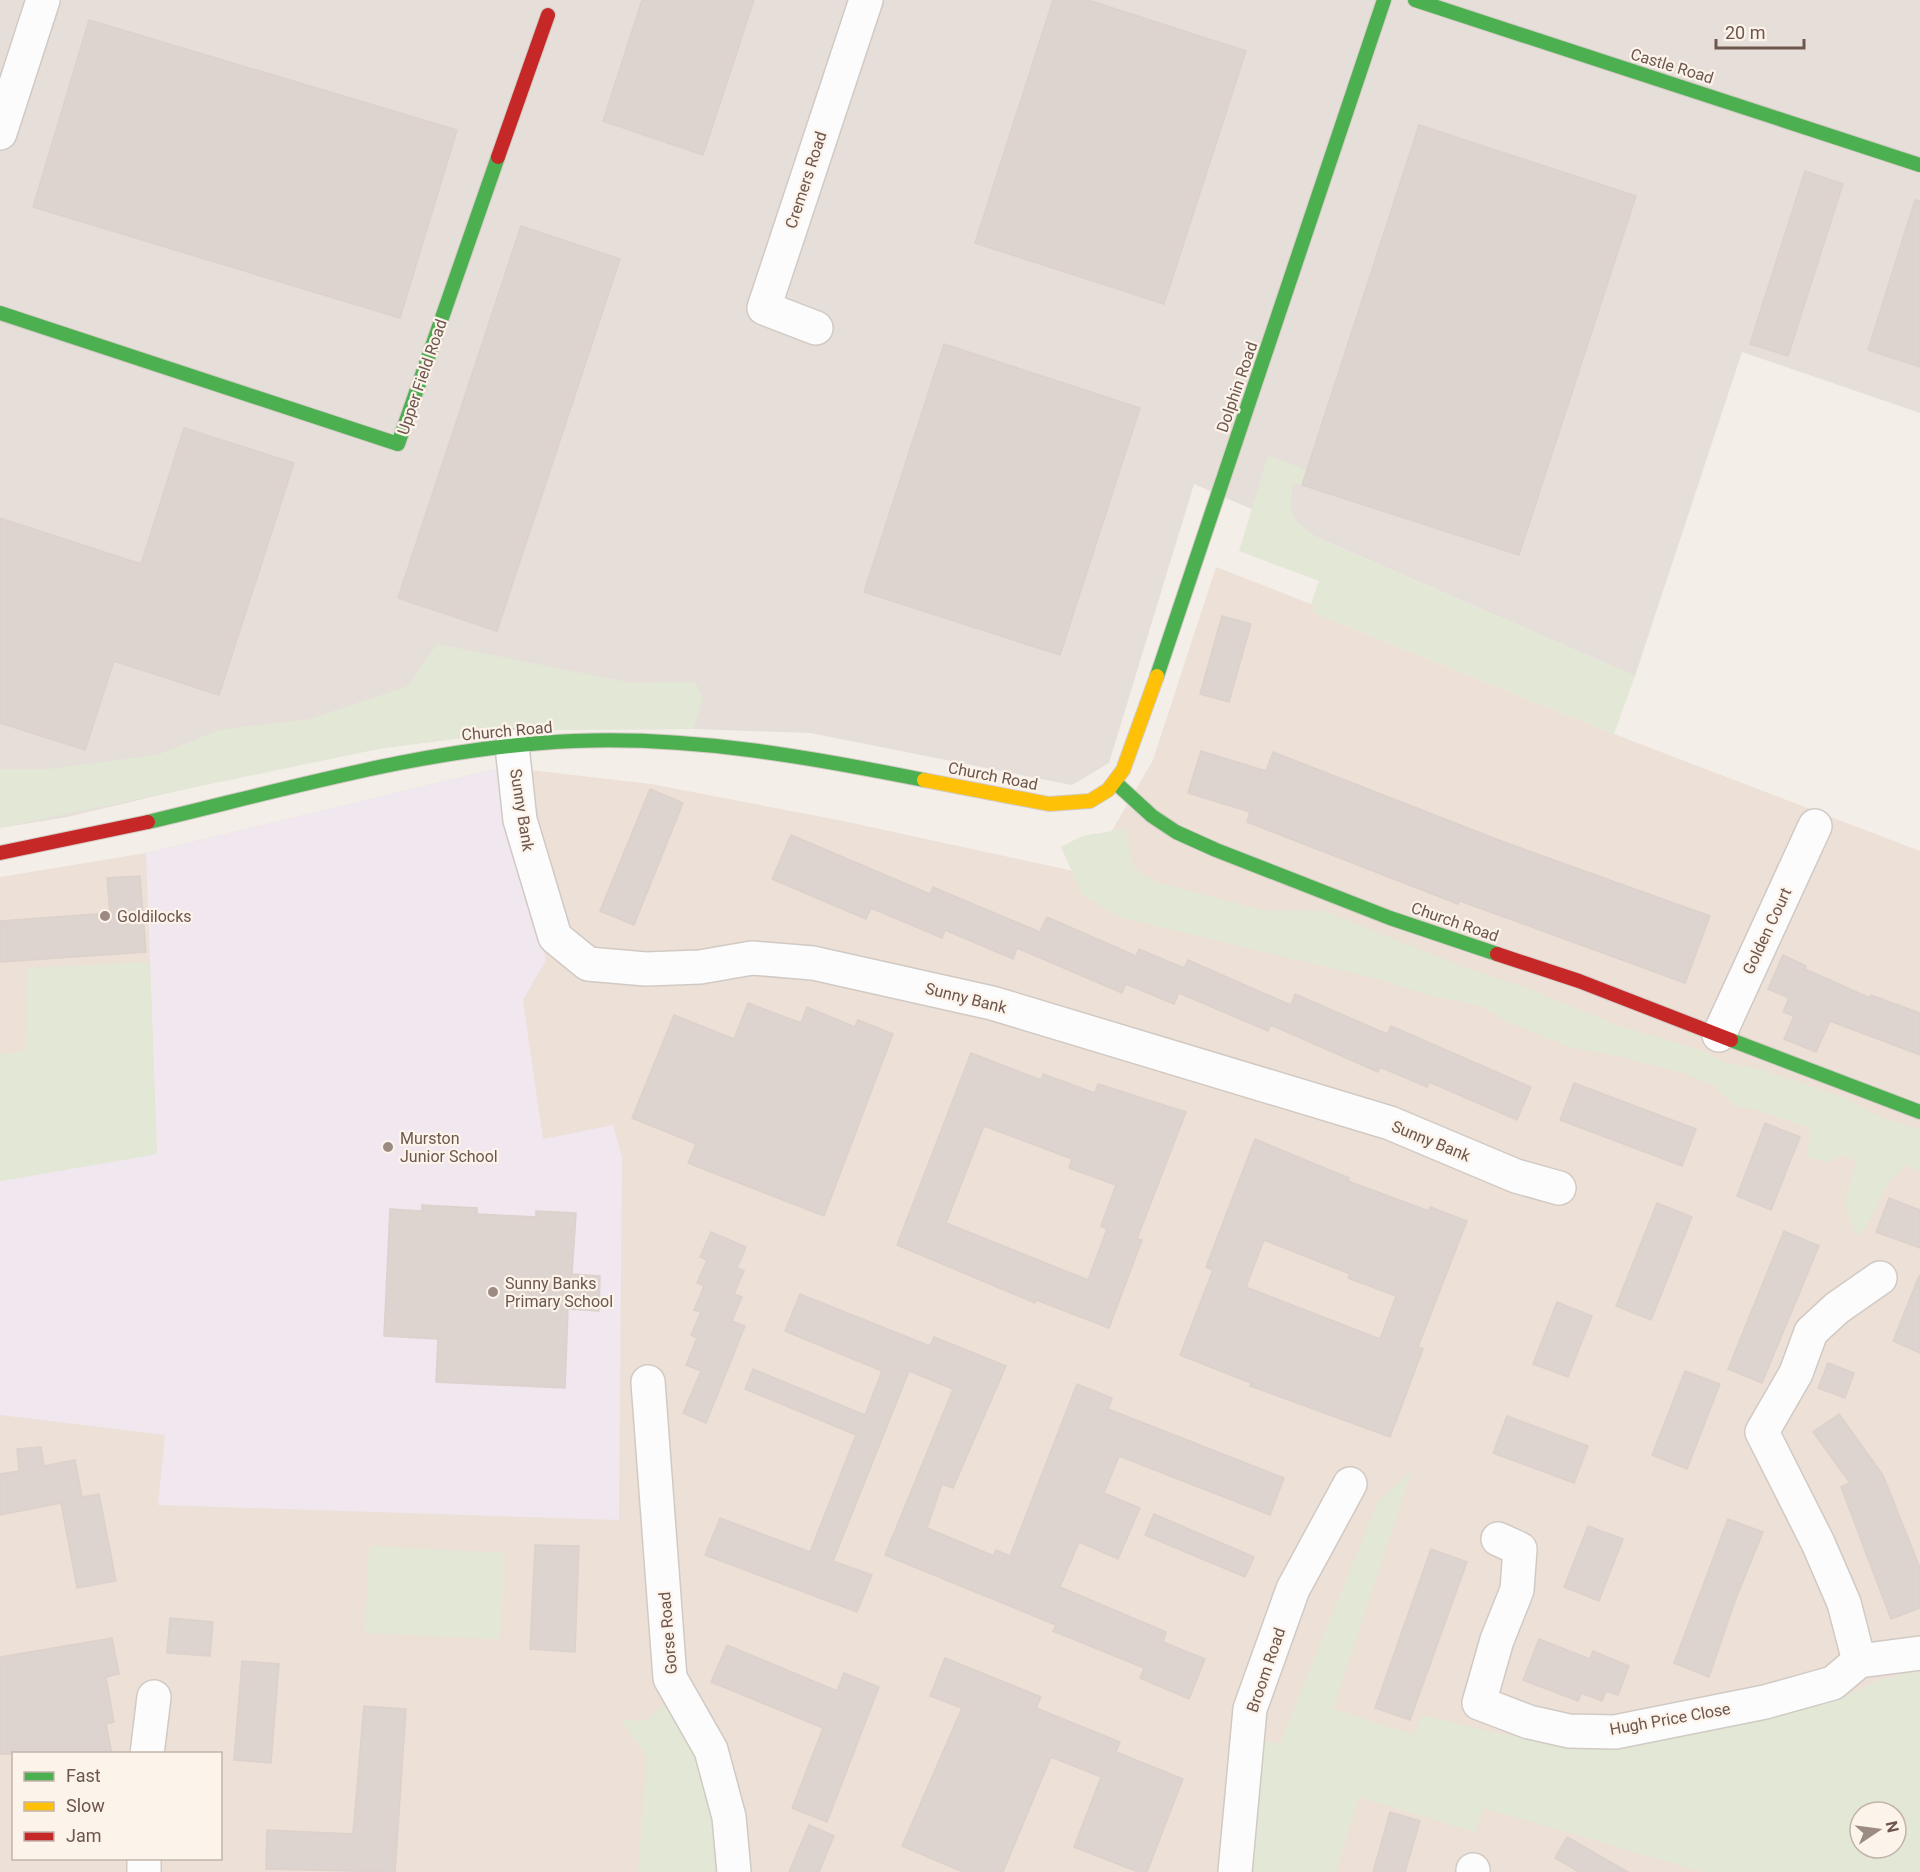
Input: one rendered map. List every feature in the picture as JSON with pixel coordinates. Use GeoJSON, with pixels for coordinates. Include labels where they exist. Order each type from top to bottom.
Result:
{"type":"FeatureCollection","features":[{"type":"Feature","properties":{"kind":"street"},"geometry":{"type":"LineString","coordinates":[[0,133],[44,0]]}},
{"type":"Feature","properties":{"kind":"street","name":"Cremers Road"},"geometry":{"type":"LineString","coordinates":[[816,328],[764,308],[866,0]]}},
{"type":"Feature","properties":{"kind":"street","name":"Dolphin Road"},"geometry":{"type":"LineString","coordinates":[[1117,784],[1130,755],[1384,0]]}},
{"type":"Feature","properties":{"kind":"street","name":"Castle Road"},"geometry":{"type":"LineString","coordinates":[[1415,0],[1920,165]]}},
{"type":"Feature","properties":{"kind":"street","name":"Upper Field Road"},"geometry":{"type":"LineString","coordinates":[[0,313],[398,444],[548,15]]}},
{"type":"Feature","properties":{"kind":"street","name":"Church Road"},"geometry":{"type":"LineString","coordinates":[[0,853],[201,809],[346,772],[428,756],[512,746],[656,740],[768,750],[1049,804],[1071,805],[1097,799],[1117,784],[1152,816],[1176,832],[1216,850],[1389,918],[1579,981],[1920,1112]]}},
{"type":"Feature","properties":{"kind":"street","name":"Sunny Bank"},"geometry":{"type":"LineString","coordinates":[[512,746],[520,820],[555,937],[588,964],[646,969],[700,967],[752,958],[813,963],[992,1003],[1390,1123],[1516,1176],[1559,1188]]}},
{"type":"Feature","properties":{"kind":"street","name":"Golden Court"},"geometry":{"type":"LineString","coordinates":[[1719,1035],[1815,826]]}},
{"type":"Feature","properties":{"kind":"street"},"geometry":{"type":"LineString","coordinates":[[1880,1278],[1837,1308],[1811,1332],[1796,1373],[1762,1432],[1818,1543],[1844,1604],[1859,1661],[1920,1653]]}},
{"type":"Feature","properties":{"kind":"street","name":"Gorse Road"},"geometry":{"type":"LineString","coordinates":[[648,1382],[670,1678],[711,1750],[729,1817],[734,1872]]}},
{"type":"Feature","properties":{"kind":"street","name":"Broom Road"},"geometry":{"type":"LineString","coordinates":[[1235,1872],[1250,1709],[1293,1589],[1350,1484]]}},
{"type":"Feature","properties":{"kind":"street","name":"Hugh Price Close"},"geometry":{"type":"LineString","coordinates":[[1498,1539],[1520,1550],[1517,1590],[1497,1640],[1479,1702],[1529,1722],[1569,1731],[1615,1732],[1765,1702],[1833,1683],[1859,1661]]}},
{"type":"Feature","properties":{"kind":"street"},"geometry":{"type":"LineString","coordinates":[[147,1752],[154,1697]]}},
{"type":"Feature","properties":{"kind":"shaded area"},"geometry":{"type":"Polygon","coordinates":[[[0,0],[1920,0],[1920,413],[1742,352],[1635,676],[1194,484],[1109,763],[1072,785],[810,733],[694,729],[525,730],[383,748],[244,775],[67,817],[0,828],[0,0]]]}},
{"type":"Feature","properties":{"kind":"shaded area"},"geometry":{"type":"Polygon","coordinates":[[[1216,567],[1316,606],[1312,612],[1614,734],[1920,851],[1920,1872],[0,1872],[0,877],[146,853],[503,767],[651,784],[843,821],[1087,874],[1153,760],[1216,567]]]}},
{"type":"Feature","properties":{"kind":"shaded area","name":"Murston Junior School"},"geometry":{"type":"Polygon","coordinates":[[[503,767],[546,960],[523,1000],[543,1139],[613,1125],[622,1157],[619,1520],[158,1505],[165,1435],[0,1415],[0,1181],[157,1154],[146,853],[503,767]]]}},
{"type":"Feature","properties":{"kind":"green space"},"geometry":{"type":"Polygon","coordinates":[[[1268,456],[1307,470],[1302,485],[1293,483],[1292,511],[1297,522],[1320,539],[1635,676],[1614,734],[1312,612],[1315,606],[1311,604],[1319,581],[1239,551],[1268,456]]]}},
{"type":"Feature","properties":{"kind":"green space"},"geometry":{"type":"Polygon","coordinates":[[[437,644],[632,683],[695,682],[703,697],[694,729],[525,730],[383,748],[0,828],[0,769],[48,769],[157,755],[219,730],[310,719],[408,686],[437,644]]]}},
{"type":"Feature","properties":{"kind":"green space"},"geometry":{"type":"Polygon","coordinates":[[[1125,829],[1134,868],[1155,882],[1262,910],[1324,911],[1468,969],[1531,990],[1622,1027],[1704,1051],[1723,1062],[1760,1069],[1850,1100],[1881,1118],[1920,1130],[1920,1171],[1905,1166],[1889,1181],[1866,1228],[1856,1236],[1845,1204],[1857,1160],[1841,1155],[1829,1162],[1807,1157],[1810,1128],[1755,1109],[1737,1107],[1714,1086],[1686,1074],[1623,1057],[1569,1047],[1509,1022],[1481,1006],[1119,917],[1082,894],[1061,847],[1082,836],[1125,829]]]}},
{"type":"Feature","properties":{"kind":"green space"},"geometry":{"type":"Polygon","coordinates":[[[150,962],[157,1154],[0,1181],[0,1054],[26,1051],[27,968],[150,962]]]}},
{"type":"Feature","properties":{"kind":"green space"},"geometry":{"type":"Polygon","coordinates":[[[1411,1472],[1333,1709],[1414,1735],[1422,1715],[1491,1732],[1580,1746],[1656,1740],[1835,1700],[1881,1680],[1920,1670],[1920,1872],[1704,1872],[1483,1808],[1475,1832],[1359,1797],[1336,1872],[1252,1872],[1261,1740],[1280,1744],[1378,1501],[1411,1472]]]}},
{"type":"Feature","properties":{"kind":"green space"},"geometry":{"type":"Polygon","coordinates":[[[369,1546],[504,1553],[500,1639],[365,1633],[369,1546]]]}},
{"type":"Feature","properties":{"kind":"green space"},"geometry":{"type":"Polygon","coordinates":[[[669,1699],[700,1756],[709,1780],[715,1822],[714,1872],[638,1872],[647,1757],[621,1720],[646,1721],[669,1699]]]}},
{"type":"Feature","properties":{"kind":"building"},"geometry":{"type":"Polygon","coordinates":[[[642,0],[754,0],[703,155],[603,121],[642,0]]]}},
{"type":"Feature","properties":{"kind":"building"},"geometry":{"type":"Polygon","coordinates":[[[1053,0],[1088,0],[1246,51],[1164,304],[975,243],[1053,0]]]}},
{"type":"Feature","properties":{"kind":"building"},"geometry":{"type":"Polygon","coordinates":[[[89,20],[457,130],[400,318],[33,207],[89,20]]]}},
{"type":"Feature","properties":{"kind":"building"},"geometry":{"type":"Polygon","coordinates":[[[1419,125],[1636,196],[1519,555],[1302,485],[1419,125]]]}},
{"type":"Feature","properties":{"kind":"building"},"geometry":{"type":"Polygon","coordinates":[[[1805,171],[1843,184],[1788,356],[1750,344],[1805,171]]]}},
{"type":"Feature","properties":{"kind":"building"},"geometry":{"type":"Polygon","coordinates":[[[1915,200],[1920,201],[1920,367],[1868,350],[1915,200]]]}},
{"type":"Feature","properties":{"kind":"building"},"geometry":{"type":"Polygon","coordinates":[[[521,226],[620,259],[497,631],[398,598],[521,226]]]}},
{"type":"Feature","properties":{"kind":"building"},"geometry":{"type":"Polygon","coordinates":[[[944,344],[1140,408],[1060,655],[864,592],[944,344]]]}},
{"type":"Feature","properties":{"kind":"building"},"geometry":{"type":"Polygon","coordinates":[[[184,428],[294,463],[219,695],[114,661],[85,750],[0,723],[0,518],[141,564],[184,428]]]}},
{"type":"Feature","properties":{"kind":"building"},"geometry":{"type":"Polygon","coordinates":[[[1222,616],[1251,624],[1229,702],[1200,694],[1222,616]]]}},
{"type":"Feature","properties":{"kind":"building"},"geometry":{"type":"Polygon","coordinates":[[[1201,751],[1266,771],[1273,752],[1504,842],[1710,916],[1685,983],[1460,901],[1458,904],[1247,822],[1250,812],[1188,793],[1201,751]]]}},
{"type":"Feature","properties":{"kind":"building"},"geometry":{"type":"Polygon","coordinates":[[[650,789],[683,803],[634,925],[600,911],[650,789]]]}},
{"type":"Feature","properties":{"kind":"building"},"geometry":{"type":"Polygon","coordinates":[[[791,835],[930,894],[933,887],[1040,932],[1047,917],[1136,956],[1139,949],[1184,968],[1188,960],[1291,1005],[1295,994],[1387,1034],[1391,1026],[1531,1087],[1517,1120],[1429,1082],[1427,1087],[1380,1067],[1378,1072],[1271,1025],[1268,1031],[1179,993],[1174,1004],[1126,984],[1122,993],[1017,948],[1013,959],[945,930],[942,938],[871,908],[866,919],[772,879],[791,835]]]}},
{"type":"Feature","properties":{"kind":"building","name":"Goldilocks"},"geometry":{"type":"Polygon","coordinates":[[[140,876],[146,952],[0,962],[0,921],[110,913],[107,878],[140,876]]]}},
{"type":"Feature","properties":{"kind":"building"},"geometry":{"type":"Polygon","coordinates":[[[1783,955],[1806,966],[1805,969],[1870,998],[1871,995],[1920,1013],[1920,1055],[1830,1021],[1816,1052],[1784,1039],[1794,1016],[1783,1012],[1789,998],[1768,989],[1783,955]]]}},
{"type":"Feature","properties":{"kind":"building"},"geometry":{"type":"Polygon","coordinates":[[[748,1003],[801,1023],[807,1007],[855,1027],[858,1020],[893,1034],[824,1216],[688,1163],[696,1144],[632,1118],[674,1015],[734,1039],[748,1003]]]}},
{"type":"Feature","properties":{"kind":"building"},"geometry":{"type":"Polygon","coordinates":[[[971,1053],[1041,1080],[1043,1074],[1095,1093],[1098,1084],[1186,1112],[1137,1239],[1142,1240],[1109,1328],[1036,1300],[1035,1303],[897,1245],[971,1053]],[[984,1126],[946,1223],[1088,1280],[1107,1229],[1101,1226],[1116,1185],[1069,1168],[1072,1159],[984,1126]]]}},
{"type":"Feature","properties":{"kind":"building"},"geometry":{"type":"Polygon","coordinates":[[[1574,1083],[1696,1129],[1682,1166],[1560,1120],[1574,1083]]]}},
{"type":"Feature","properties":{"kind":"building"},"geometry":{"type":"Polygon","coordinates":[[[1765,1123],[1800,1137],[1771,1210],[1737,1196],[1765,1123]]]}},
{"type":"Feature","properties":{"kind":"building"},"geometry":{"type":"Polygon","coordinates":[[[1255,1139],[1349,1178],[1348,1181],[1429,1211],[1430,1207],[1467,1221],[1418,1347],[1423,1349],[1390,1437],[1250,1386],[1251,1383],[1180,1355],[1213,1270],[1206,1267],[1255,1139]],[[1264,1240],[1246,1287],[1380,1339],[1396,1296],[1348,1278],[1350,1274],[1264,1240]]]}},
{"type":"Feature","properties":{"kind":"building"},"geometry":{"type":"Polygon","coordinates":[[[1889,1198],[1920,1210],[1920,1248],[1876,1232],[1889,1198]]]}},
{"type":"Feature","properties":{"kind":"building"},"geometry":{"type":"Polygon","coordinates":[[[1657,1203],[1692,1217],[1651,1320],[1616,1306],[1657,1203]]]}},
{"type":"Feature","properties":{"kind":"building","name":"Sunny Banks Primary School"},"geometry":{"type":"Polygon","coordinates":[[[422,1205],[477,1208],[477,1214],[536,1217],[536,1211],[576,1213],[572,1274],[600,1276],[599,1311],[568,1309],[565,1388],[436,1382],[438,1339],[384,1336],[390,1209],[422,1211],[422,1205]]]}},
{"type":"Feature","properties":{"kind":"building"},"geometry":{"type":"Polygon","coordinates":[[[1784,1231],[1819,1246],[1762,1383],[1728,1369],[1784,1231]]]}},
{"type":"Feature","properties":{"kind":"building"},"geometry":{"type":"Polygon","coordinates":[[[711,1232],[746,1247],[737,1268],[744,1271],[734,1294],[742,1297],[732,1321],[745,1326],[706,1423],[683,1413],[701,1371],[686,1365],[697,1338],[691,1335],[701,1312],[694,1310],[704,1286],[697,1283],[707,1260],[700,1257],[711,1232]]]}},
{"type":"Feature","properties":{"kind":"building"},"geometry":{"type":"Polygon","coordinates":[[[1920,1276],[1920,1353],[1893,1341],[1920,1276]]]}},
{"type":"Feature","properties":{"kind":"building"},"geometry":{"type":"Polygon","coordinates":[[[800,1294],[930,1346],[934,1337],[1006,1366],[953,1488],[942,1484],[927,1528],[994,1556],[996,1550],[1010,1556],[1077,1384],[1112,1398],[1108,1409],[1284,1478],[1270,1515],[1119,1456],[1104,1493],[1140,1508],[1118,1559],[1079,1542],[1060,1587],[1166,1632],[1163,1642],[1205,1659],[1189,1699],[1140,1678],[1144,1668],[1053,1631],[1056,1625],[885,1555],[953,1389],[909,1371],[833,1561],[872,1575],[857,1612],[705,1555],[720,1518],[810,1552],[856,1435],[745,1389],[753,1369],[865,1415],[882,1371],[785,1331],[800,1294]]]}},
{"type":"Feature","properties":{"kind":"building"},"geometry":{"type":"Polygon","coordinates":[[[1557,1302],[1592,1316],[1568,1377],[1533,1364],[1557,1302]]]}},
{"type":"Feature","properties":{"kind":"building"},"geometry":{"type":"Polygon","coordinates":[[[1828,1363],[1854,1373],[1845,1398],[1818,1388],[1828,1363]]]}},
{"type":"Feature","properties":{"kind":"building"},"geometry":{"type":"Polygon","coordinates":[[[1685,1371],[1720,1384],[1687,1469],[1652,1455],[1685,1371]]]}},
{"type":"Feature","properties":{"kind":"building"},"geometry":{"type":"Polygon","coordinates":[[[1839,1414],[1883,1475],[1920,1568],[1920,1608],[1891,1619],[1841,1487],[1850,1483],[1813,1432],[1839,1414]]]}},
{"type":"Feature","properties":{"kind":"building"},"geometry":{"type":"Polygon","coordinates":[[[1507,1416],[1588,1446],[1574,1483],[1493,1453],[1507,1416]]]}},
{"type":"Feature","properties":{"kind":"building"},"geometry":{"type":"Polygon","coordinates":[[[41,1447],[44,1466],[75,1460],[82,1497],[99,1494],[116,1581],[77,1588],[61,1503],[0,1515],[0,1474],[19,1471],[17,1449],[41,1447]]]}},
{"type":"Feature","properties":{"kind":"building"},"geometry":{"type":"Polygon","coordinates":[[[1154,1514],[1254,1557],[1245,1577],[1145,1535],[1154,1514]]]}},
{"type":"Feature","properties":{"kind":"building"},"geometry":{"type":"Polygon","coordinates":[[[1728,1519],[1763,1532],[1735,1601],[1709,1677],[1674,1663],[1728,1519]]]}},
{"type":"Feature","properties":{"kind":"building"},"geometry":{"type":"Polygon","coordinates":[[[1588,1526],[1623,1539],[1599,1601],[1564,1587],[1588,1526]]]}},
{"type":"Feature","properties":{"kind":"building"},"geometry":{"type":"Polygon","coordinates":[[[535,1545],[579,1546],[575,1652],[530,1649],[535,1545]]]}},
{"type":"Feature","properties":{"kind":"building"},"geometry":{"type":"Polygon","coordinates":[[[1431,1549],[1467,1562],[1410,1720],[1375,1708],[1431,1549]]]}},
{"type":"Feature","properties":{"kind":"building"},"geometry":{"type":"Polygon","coordinates":[[[170,1618],[213,1622],[210,1656],[167,1653],[170,1618]]]}},
{"type":"Feature","properties":{"kind":"building"},"geometry":{"type":"Polygon","coordinates":[[[112,1638],[119,1674],[106,1677],[114,1722],[106,1724],[112,1752],[0,1754],[0,1657],[112,1638]]]}},
{"type":"Feature","properties":{"kind":"building"},"geometry":{"type":"Polygon","coordinates":[[[1539,1639],[1590,1659],[1593,1651],[1629,1666],[1618,1695],[1606,1691],[1602,1701],[1581,1693],[1578,1701],[1523,1680],[1539,1639]]]}},
{"type":"Feature","properties":{"kind":"building"},"geometry":{"type":"Polygon","coordinates":[[[727,1645],[837,1691],[844,1673],[879,1687],[827,1822],[792,1808],[823,1728],[711,1682],[727,1645]]]}},
{"type":"Feature","properties":{"kind":"building"},"geometry":{"type":"Polygon","coordinates":[[[945,1658],[1041,1697],[1036,1708],[1120,1742],[1116,1752],[1183,1779],[1147,1872],[1138,1872],[1074,1847],[1101,1777],[1051,1757],[1003,1872],[963,1872],[902,1846],[962,1708],[930,1696],[945,1658]]]}},
{"type":"Feature","properties":{"kind":"building"},"geometry":{"type":"Polygon","coordinates":[[[242,1661],[279,1664],[271,1763],[234,1760],[242,1661]]]}},
{"type":"Feature","properties":{"kind":"building"},"geometry":{"type":"Polygon","coordinates":[[[364,1706],[406,1709],[395,1872],[266,1869],[267,1830],[353,1834],[364,1706]]]}},
{"type":"Feature","properties":{"kind":"building"},"geometry":{"type":"Polygon","coordinates":[[[1390,1812],[1420,1821],[1405,1872],[1373,1872],[1390,1812]]]}},
{"type":"Feature","properties":{"kind":"building"},"geometry":{"type":"Polygon","coordinates":[[[809,1825],[834,1836],[819,1872],[789,1872],[809,1825]]]}},
{"type":"Feature","properties":{"kind":"building"},"geometry":{"type":"Polygon","coordinates":[[[1567,1837],[1628,1872],[1579,1872],[1555,1858],[1567,1837]]]}},
{"type":"Feature","properties":{"kind":"traffic: fast"},"geometry":{"type":"LineString","coordinates":[[1157,676],[1384,0]]}},
{"type":"Feature","properties":{"kind":"traffic: fast"},"geometry":{"type":"LineString","coordinates":[[1415,0],[1920,165]]}},
{"type":"Feature","properties":{"kind":"traffic: fast"},"geometry":{"type":"LineString","coordinates":[[0,313],[398,444],[498,157]]}},
{"type":"Feature","properties":{"kind":"traffic: fast"},"geometry":{"type":"LineString","coordinates":[[148,822],[359,771],[466,752],[574,741],[618,740],[706,745],[794,756],[924,780]]}},
{"type":"Feature","properties":{"kind":"traffic: fast"},"geometry":{"type":"LineString","coordinates":[[1117,784],[1152,816],[1176,832],[1216,850],[1390,918],[1497,954]]}},
{"type":"Feature","properties":{"kind":"traffic: fast"},"geometry":{"type":"LineString","coordinates":[[1731,1040],[1920,1112]]}},
{"type":"Feature","properties":{"kind":"traffic: slow"},"geometry":{"type":"LineString","coordinates":[[924,780],[1049,804],[1090,801],[1108,790],[1123,770],[1157,676]]}},
{"type":"Feature","properties":{"kind":"traffic: jam"},"geometry":{"type":"LineString","coordinates":[[498,157],[548,15]]}},
{"type":"Feature","properties":{"kind":"traffic: jam"},"geometry":{"type":"LineString","coordinates":[[0,853],[148,822]]}},
{"type":"Feature","properties":{"kind":"traffic: jam"},"geometry":{"type":"LineString","coordinates":[[1497,954],[1579,981],[1731,1040]]}},
{"type":"Feature","properties":{"kind":"place","name":"Goldilocks"},"geometry":{"type":"Point","coordinates":[105,916]}},
{"type":"Feature","properties":{"kind":"place","name":"Murston Junior School"},"geometry":{"type":"Point","coordinates":[388,1147]}},
{"type":"Feature","properties":{"kind":"place","name":"Sunny Banks Primary School"},"geometry":{"type":"Point","coordinates":[493,1292]}}]}
